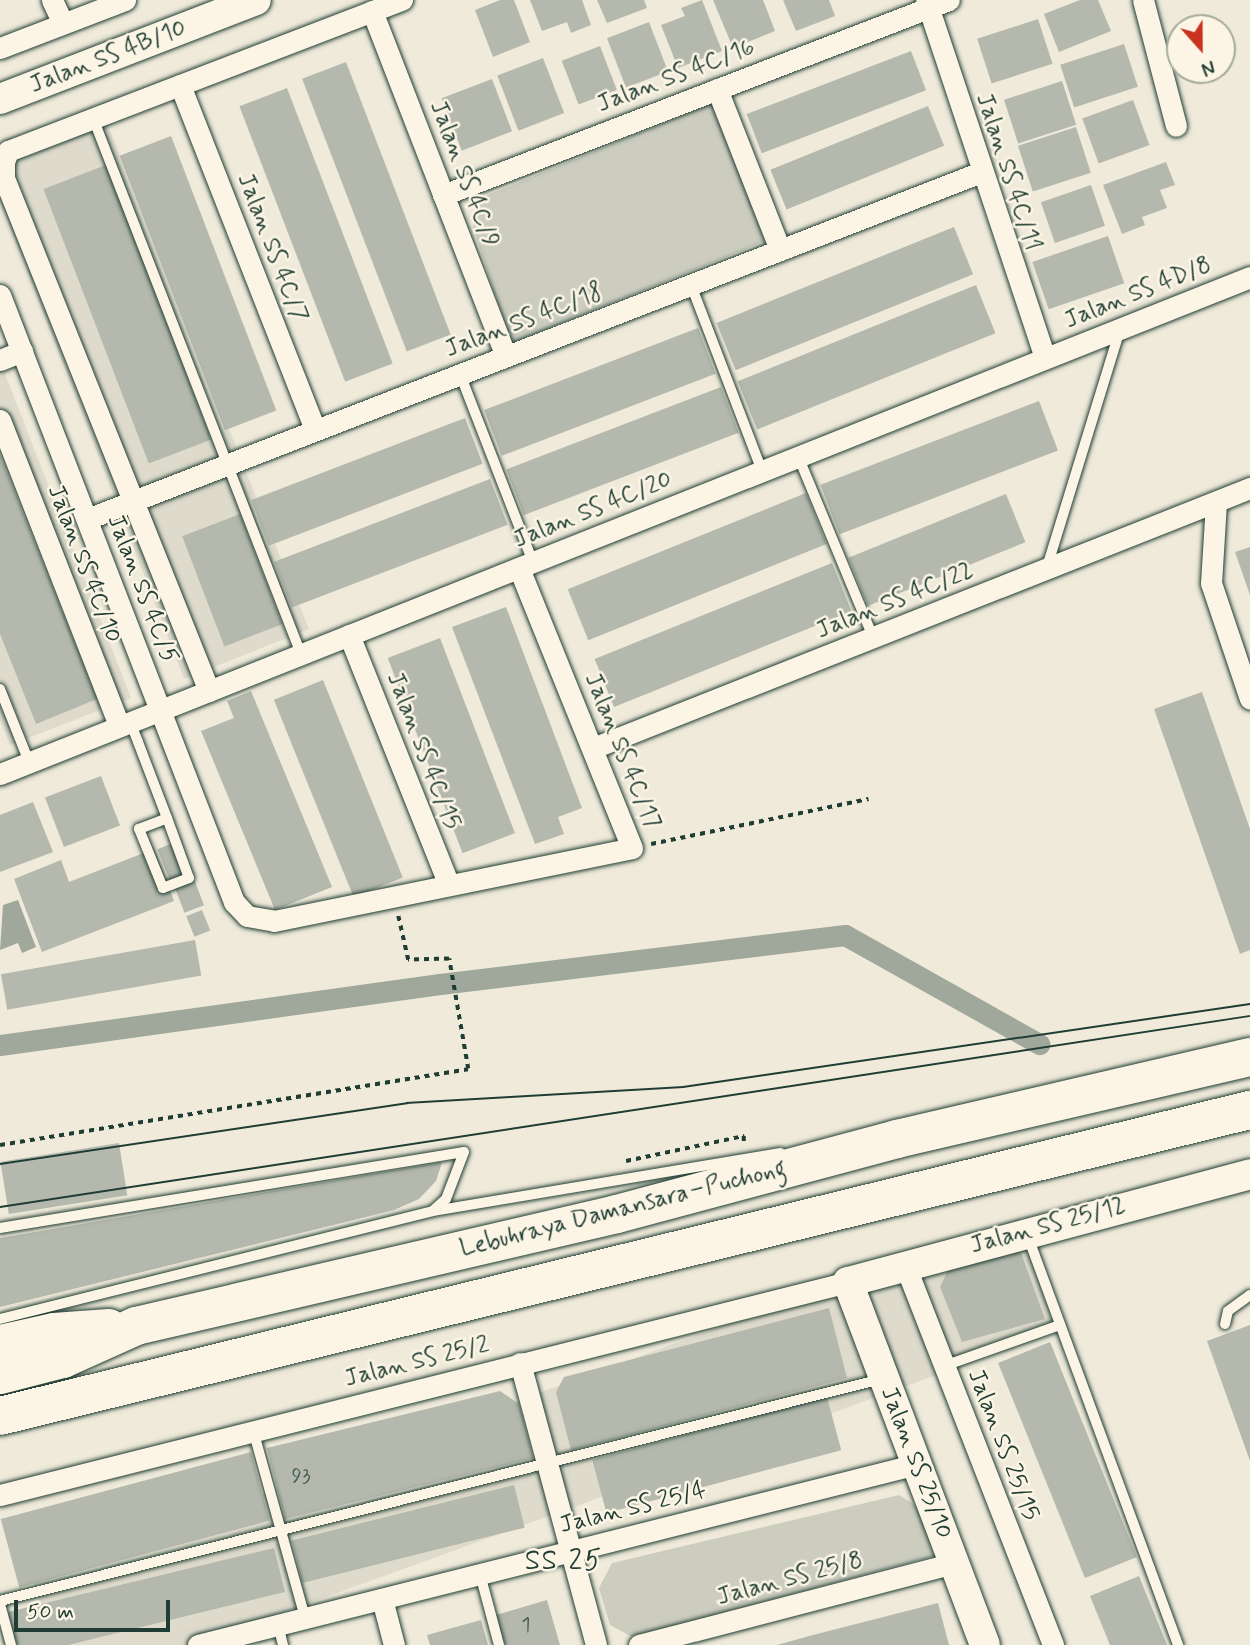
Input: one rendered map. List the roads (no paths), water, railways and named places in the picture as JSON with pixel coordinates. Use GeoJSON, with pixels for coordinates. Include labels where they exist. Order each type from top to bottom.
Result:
{"type":"FeatureCollection","features":[{"type":"Feature","properties":{"kind":"highway","name":"Lebuhraya Damansara–Puchong"},"geometry":{"type":"LineString","coordinates":[[0,1375],[63,1359],[136,1326],[617,1214],[897,1139],[1250,1057]]}},
{"type":"Feature","properties":{"kind":"highway"},"geometry":{"type":"LineString","coordinates":[[0,1416],[1250,1110]]}},
{"type":"Feature","properties":{"kind":"highway"},"geometry":{"type":"LineString","coordinates":[[0,1344],[54,1332],[136,1326]]}},
{"type":"Feature","properties":{"kind":"street"},"geometry":{"type":"LineString","coordinates":[[52,0],[63,24]]}},
{"type":"Feature","properties":{"kind":"street"},"geometry":{"type":"LineString","coordinates":[[0,48],[125,0]]}},
{"type":"Feature","properties":{"kind":"street","name":"Jalan SS 4B/10"},"geometry":{"type":"LineString","coordinates":[[0,99],[256,0]]}},
{"type":"Feature","properties":{"kind":"street"},"geometry":{"type":"LineString","coordinates":[[93,118],[402,0]]}},
{"type":"Feature","properties":{"kind":"street","name":"Jalan SS 4C/16"},"geometry":{"type":"LineString","coordinates":[[443,195],[717,89],[927,3],[949,0]]}},
{"type":"Feature","properties":{"kind":"street"},"geometry":{"type":"LineString","coordinates":[[1143,0],[1176,126]]}},
{"type":"Feature","properties":{"kind":"street","name":"Jalan SS 4C/11"},"geometry":{"type":"LineString","coordinates":[[927,3],[1045,358]]}},
{"type":"Feature","properties":{"kind":"street","name":"Jalan SS 4C/9"},"geometry":{"type":"LineString","coordinates":[[372,11],[506,356]]}},
{"type":"Feature","properties":{"kind":"street","name":"Jalan SS 4C/7"},"geometry":{"type":"LineString","coordinates":[[180,85],[315,430]]}},
{"type":"Feature","properties":{"kind":"street"},"geometry":{"type":"LineString","coordinates":[[717,89],[780,250]]}},
{"type":"Feature","properties":{"kind":"street","name":"Jalan SS 4C/5"},"geometry":{"type":"LineString","coordinates":[[93,118],[8,151],[4,178],[209,691]]}},
{"type":"Feature","properties":{"kind":"street","name":"Jalan SS 4C/18"},"geometry":{"type":"LineString","coordinates":[[87,519],[981,172]]}},
{"type":"Feature","properties":{"kind":"street","name":"Jalan SS 4D/8"},"geometry":{"type":"LineString","coordinates":[[1045,358],[1250,277]]}},
{"type":"Feature","properties":{"kind":"street","name":"Jalan SS 4C/5"},"geometry":{"type":"LineString","coordinates":[[0,295],[234,902],[247,916],[274,921],[449,885]]}},
{"type":"Feature","properties":{"kind":"street"},"geometry":{"type":"LineString","coordinates":[[0,360],[22,351]]}},
{"type":"Feature","properties":{"kind":"street","name":"Jalan SS 4C/20"},"geometry":{"type":"LineString","coordinates":[[0,774],[1045,358]]}},
{"type":"Feature","properties":{"kind":"street","name":"Jalan SS 4C/10"},"geometry":{"type":"LineString","coordinates":[[0,420],[125,724]]}},
{"type":"Feature","properties":{"kind":"street","name":"Jalan SS 4C/22"},"geometry":{"type":"LineString","coordinates":[[593,748],[1250,488]]}},
{"type":"Feature","properties":{"kind":"street"},"geometry":{"type":"LineString","coordinates":[[1216,502],[1211,583],[1250,699]]}},
{"type":"Feature","properties":{"kind":"street","name":"Jalan SS 4C/17"},"geometry":{"type":"LineString","coordinates":[[480,879],[632,848],[526,565]]}},
{"type":"Feature","properties":{"kind":"street","name":"Jalan SS 4C/15"},"geometry":{"type":"LineString","coordinates":[[349,635],[449,885]]}},
{"type":"Feature","properties":{"kind":"street"},"geometry":{"type":"LineString","coordinates":[[438,863],[480,879]]}},
{"type":"Feature","properties":{"kind":"street"},"geometry":{"type":"LineString","coordinates":[[449,885],[480,879]]}},
{"type":"Feature","properties":{"kind":"street","name":"Jalan SS 25/12"},"geometry":{"type":"LineString","coordinates":[[848,1282],[1026,1232],[1250,1174]]}},
{"type":"Feature","properties":{"kind":"street","name":"Jalan SS 25/15"},"geometry":{"type":"LineString","coordinates":[[905,1265],[1053,1645]]}},
{"type":"Feature","properties":{"kind":"street","name":"Jalan SS 25/2"},"geometry":{"type":"LineString","coordinates":[[0,1495],[848,1282]]}},
{"type":"Feature","properties":{"kind":"street","name":"Jalan SS 25/10"},"geometry":{"type":"LineString","coordinates":[[848,1282],[985,1645]]}},
{"type":"Feature","properties":{"kind":"street"},"geometry":{"type":"LineString","coordinates":[[520,1363],[596,1645]]}},
{"type":"Feature","properties":{"kind":"street","name":"Jalan SS 25/4"},"geometry":{"type":"LineString","coordinates":[[198,1645],[281,1635],[305,1618],[917,1464]]}},
{"type":"Feature","properties":{"kind":"street","name":"Jalan SS 25/8"},"geometry":{"type":"LineString","coordinates":[[639,1645],[954,1563]]}},
{"type":"Feature","properties":{"kind":"street"},"geometry":{"type":"LineString","coordinates":[[383,1599],[394,1645]]}},
{"type":"Feature","properties":{"kind":"lane"},"geometry":{"type":"LineString","coordinates":[[93,118],[301,654]]}},
{"type":"Feature","properties":{"kind":"lane"},"geometry":{"type":"LineString","coordinates":[[691,285],[762,471]]}},
{"type":"Feature","properties":{"kind":"lane"},"geometry":{"type":"LineString","coordinates":[[1046,569],[1120,329]]}},
{"type":"Feature","properties":{"kind":"lane"},"geometry":{"type":"LineString","coordinates":[[460,374],[526,565]]}},
{"type":"Feature","properties":{"kind":"lane"},"geometry":{"type":"LineString","coordinates":[[798,456],[873,637]]}},
{"type":"Feature","properties":{"kind":"lane"},"geometry":{"type":"LineString","coordinates":[[0,689],[29,762]]}},
{"type":"Feature","properties":{"kind":"lane","name":"Jalan SS 4C/10"},"geometry":{"type":"LineString","coordinates":[[125,724],[167,818],[190,878],[163,888],[139,829],[167,818]]}},
{"type":"Feature","properties":{"kind":"lane"},"geometry":{"type":"LineString","coordinates":[[0,1319],[433,1211],[745,1157],[897,1139]]}},
{"type":"Feature","properties":{"kind":"lane"},"geometry":{"type":"LineString","coordinates":[[0,1228],[464,1152],[446,1199],[433,1211]]}},
{"type":"Feature","properties":{"kind":"lane"},"geometry":{"type":"LineString","coordinates":[[1026,1232],[1178,1645]]}},
{"type":"Feature","properties":{"kind":"lane"},"geometry":{"type":"LineString","coordinates":[[1225,1324],[1228,1311],[1250,1295]]}},
{"type":"Feature","properties":{"kind":"lane"},"geometry":{"type":"LineString","coordinates":[[944,1366],[1060,1325]]}},
{"type":"Feature","properties":{"kind":"lane"},"geometry":{"type":"LineString","coordinates":[[11,1645],[0,1603],[884,1379]]}},
{"type":"Feature","properties":{"kind":"lane"},"geometry":{"type":"LineString","coordinates":[[254,1430],[305,1618]]}},
{"type":"Feature","properties":{"kind":"lane"},"geometry":{"type":"LineString","coordinates":[[480,1574],[499,1645]]}},
{"type":"Feature","properties":{"kind":"waterway"},"geometry":{"type":"LineString","coordinates":[[0,1045],[440,984],[845,935],[1039,1044]]}},
{"type":"Feature","properties":{"kind":"tram line"},"geometry":{"type":"LineString","coordinates":[[0,1164],[407,1103],[683,1087],[1250,1004]]}},
{"type":"Feature","properties":{"kind":"tram line"},"geometry":{"type":"LineString","coordinates":[[0,1207],[1250,1016]]}},
{"type":"Feature","properties":{"kind":"district","name":"SS 25"},"geometry":{"type":"Point","coordinates":[564,1562]}}]}
